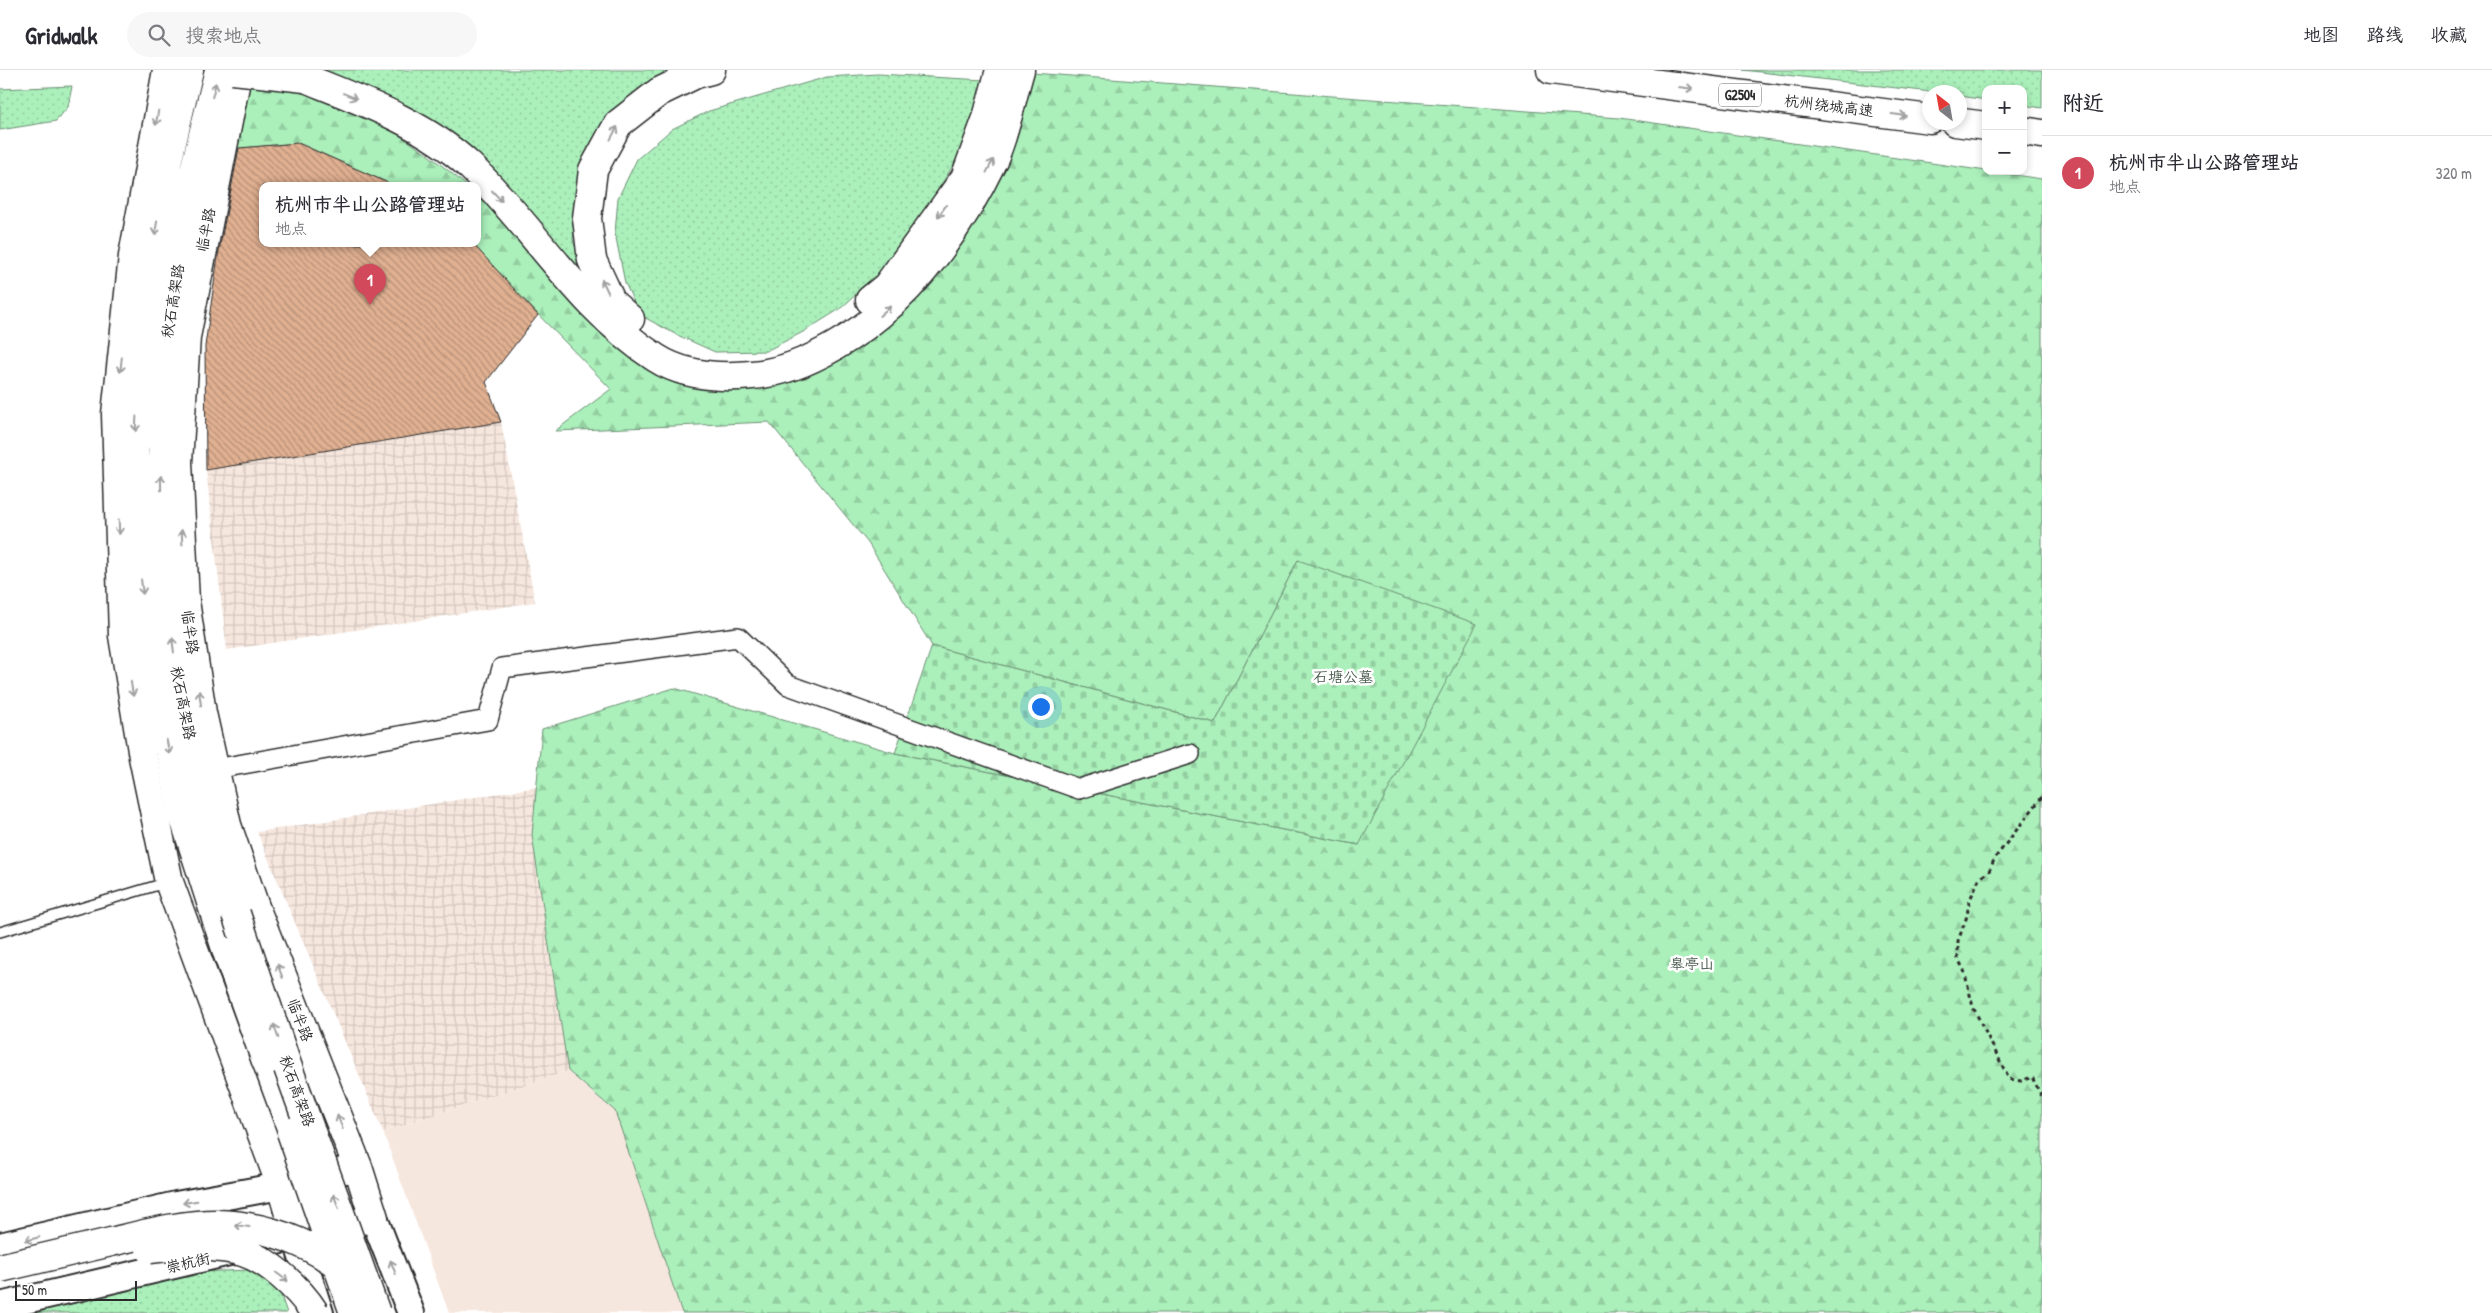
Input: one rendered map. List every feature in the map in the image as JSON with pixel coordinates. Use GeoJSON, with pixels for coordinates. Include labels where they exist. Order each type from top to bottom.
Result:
{"type":"FeatureCollection","features":[{"type":"Feature","properties":{"kind":"main road"},"geometry":{"type":"LineString","coordinates":[[167,70],[134,256],[116,414],[123,636],[143,757],[169,882],[281,1186],[320,1313]]}},
{"type":"Feature","properties":{"kind":"main road","name":"秋石高架路"},"geometry":{"type":"LineString","coordinates":[[190,70],[167,163],[142,330],[134,450],[139,562],[168,746],[183,815],[227,952],[354,1313]]}},
{"type":"Feature","properties":{"kind":"main road","name":"秋石高架路"},"geometry":{"type":"LineString","coordinates":[[219,70],[194,171],[168,330],[162,407],[163,559],[175,665],[199,784],[236,914],[286,1062],[376,1313]]}},
{"type":"Feature","properties":{"kind":"main road"},"geometry":{"type":"LineString","coordinates":[[233,70],[305,78],[395,116],[434,138],[469,166],[596,308],[625,334],[657,359],[690,372],[726,378],[769,374],[812,359],[854,335],[884,313],[917,280],[950,236],[993,160],[1006,126],[1020,70]]}},
{"type":"Feature","properties":{"kind":"main road","name":"临半路"},"geometry":{"type":"LineString","coordinates":[[238,70],[186,338],[178,462],[185,601],[202,712],[227,825],[255,907],[358,1167],[374,1218],[411,1313]]}},
{"type":"Feature","properties":{"kind":"main road"},"geometry":{"type":"LineString","coordinates":[[712,70],[696,74],[659,92],[618,124],[594,170],[587,218],[592,260],[612,303],[642,330],[664,344],[708,360],[743,362],[793,348],[838,326],[887,286],[965,178],[987,118],[1000,70]]}},
{"type":"Feature","properties":{"kind":"main road","name":"杭州绕城高速"},"geometry":{"type":"LineString","coordinates":[[1551,70],[1922,118]]}},
{"type":"Feature","properties":{"kind":"main road"},"geometry":{"type":"LineString","coordinates":[[1967,124],[1982,125]]}},
{"type":"Feature","properties":{"kind":"main road"},"geometry":{"type":"LineString","coordinates":[[2027,132],[2042,134]]}},
{"type":"Feature","properties":{"kind":"main road"},"geometry":{"type":"LineString","coordinates":[[0,1246],[176,1205],[281,1186],[358,1167]]}},
{"type":"Feature","properties":{"kind":"main road","name":"崇杭街"},"geometry":{"type":"LineString","coordinates":[[0,1306],[296,1238],[374,1218]]}},
{"type":"Feature","properties":{"kind":"main road"},"geometry":{"type":"LineString","coordinates":[[0,1268],[149,1233],[214,1224],[234,1225],[275,1234],[311,1247],[341,1267],[360,1284],[384,1313]]}},
{"type":"Feature","properties":{"kind":"main road"},"geometry":{"type":"LineString","coordinates":[[0,1284],[151,1249],[180,1246],[236,1250],[258,1260],[285,1278],[306,1298],[315,1313]]}},
{"type":"Feature","properties":{"kind":"street"},"geometry":{"type":"LineString","coordinates":[[215,770],[488,720],[502,668],[738,637],[788,685],[1080,789],[1190,754]]}},
{"type":"Feature","properties":{"kind":"lane"},"geometry":{"type":"LineString","coordinates":[[0,932],[169,882]]}},
{"type":"Feature","properties":{"kind":"path"},"geometry":{"type":"LineString","coordinates":[[2042,797],[1995,858],[1988,871],[1979,879],[1969,902],[1967,916],[1961,929],[1958,959],[1966,976],[1973,1007],[2009,1079],[2021,1081],[2032,1077],[2042,1097]]}},
{"type":"Feature","properties":{"kind":"shaded area"},"geometry":{"type":"Polygon","coordinates":[[[501,422],[535,602],[227,650],[206,470],[501,422]]]}},
{"type":"Feature","properties":{"kind":"shaded area"},"geometry":{"type":"Polygon","coordinates":[[[537,787],[568,1071],[383,1132],[257,832],[537,787]]]}},
{"type":"Feature","properties":{"kind":"shaded area"},"geometry":{"type":"Polygon","coordinates":[[[568,1071],[615,1111],[682,1313],[449,1313],[383,1132],[568,1071]]]}},
{"type":"Feature","properties":{"kind":"green space"},"geometry":{"type":"Polygon","coordinates":[[[319,70],[677,70],[580,170],[573,240],[591,293],[463,148],[417,111],[319,70]]]}},
{"type":"Feature","properties":{"kind":"green space"},"geometry":{"type":"Polygon","coordinates":[[[1743,70],[2042,70],[2042,108],[2027,106],[2027,85],[1982,85],[1982,99],[1967,97],[1967,85],[1922,85],[1922,91],[1743,70]]]}},
{"type":"Feature","properties":{"kind":"green space","name":"皋亭山"},"geometry":{"type":"Polygon","coordinates":[[[1032,73],[1619,118],[1982,170],[1982,175],[2014,175],[2042,179],[2042,1313],[682,1313],[615,1111],[568,1071],[532,835],[542,729],[674,688],[895,753],[1359,845],[1298,560],[1215,723],[932,646],[868,543],[769,422],[555,431],[611,389],[519,295],[476,247],[481,247],[481,199],[504,220],[604,337],[654,371],[700,387],[753,389],[810,375],[882,331],[938,272],[1032,73]]]}},
{"type":"Feature","properties":{"kind":"green space"},"geometry":{"type":"Polygon","coordinates":[[[878,74],[984,80],[968,141],[925,211],[881,272],[840,309],[803,332],[766,351],[715,352],[675,334],[640,315],[625,283],[615,233],[618,198],[637,159],[672,129],[709,111],[827,77],[878,74]]]}},
{"type":"Feature","properties":{"kind":"green space"},"geometry":{"type":"Polygon","coordinates":[[[249,83],[313,94],[350,107],[411,143],[462,182],[386,182],[298,143],[232,149],[249,83]]]}},
{"type":"Feature","properties":{"kind":"green space"},"geometry":{"type":"Polygon","coordinates":[[[72,86],[68,107],[56,121],[0,130],[0,89],[72,86]]]}},
{"type":"Feature","properties":{"kind":"green space","name":"石塘公墓"},"geometry":{"type":"Polygon","coordinates":[[[1298,560],[1477,624],[1359,845],[895,753],[932,646],[1215,723],[1298,560]]]}},
{"type":"Feature","properties":{"kind":"green space"},"geometry":{"type":"Polygon","coordinates":[[[253,1270],[279,1290],[287,1313],[9,1313],[192,1272],[253,1270]]]}},
{"type":"Feature","properties":{"kind":"building"},"geometry":{"type":"Polygon","coordinates":[[[298,143],[386,182],[259,182],[259,247],[476,247],[538,315],[486,382],[501,422],[206,470],[205,346],[218,256],[239,148],[298,143]]]}},
{"type":"Feature","properties":{"kind":"place","name":"杭州市半山公路管理站"},"geometry":{"type":"Point","coordinates":[370,305]}}]}
